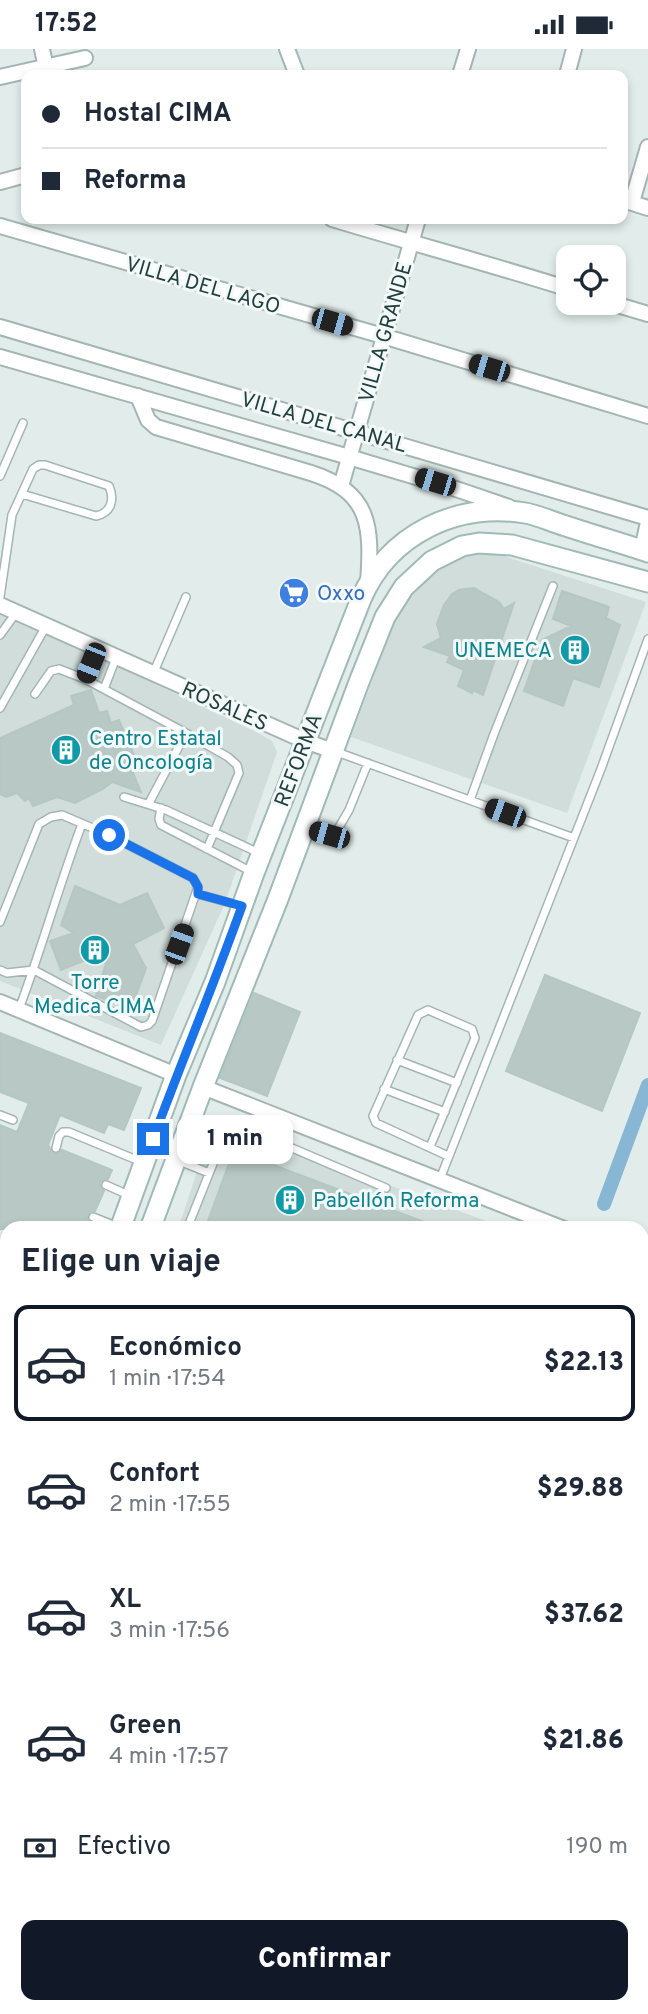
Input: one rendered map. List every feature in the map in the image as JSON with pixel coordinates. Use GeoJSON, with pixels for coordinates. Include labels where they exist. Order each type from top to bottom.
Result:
{"type":"FeatureCollection","features":[{"type":"Feature","properties":{"kind":"main road","name":"REFORMA"},"geometry":{"type":"LineString","coordinates":[[123,1221],[305,741],[368,583],[378,568],[405,542],[423,530],[464,514],[485,511],[526,513],[645,551]]}},
{"type":"Feature","properties":{"kind":"main road","name":"REFORMA"},"geometry":{"type":"LineString","coordinates":[[153,1221],[333,751],[392,604],[404,587],[418,572],[450,550],[479,543],[512,544],[648,582]]}},
{"type":"Feature","properties":{"kind":"main road"},"geometry":{"type":"LineString","coordinates":[[206,1079],[228,995],[227,990],[215,982]]}},
{"type":"Feature","properties":{"kind":"main road"},"geometry":{"type":"LineString","coordinates":[[173,1167],[166,1165],[166,1156],[185,1095],[174,1081]]}},
{"type":"Feature","properties":{"kind":"street"},"geometry":{"type":"LineString","coordinates":[[42,49],[46,68]]}},
{"type":"Feature","properties":{"kind":"street"},"geometry":{"type":"LineString","coordinates":[[287,49],[295,70]]}},
{"type":"Feature","properties":{"kind":"street"},"geometry":{"type":"LineString","coordinates":[[458,70],[468,49]]}},
{"type":"Feature","properties":{"kind":"street"},"geometry":{"type":"LineString","coordinates":[[568,70],[574,49]]}},
{"type":"Feature","properties":{"kind":"street"},"geometry":{"type":"LineString","coordinates":[[34,70],[85,58]]}},
{"type":"Feature","properties":{"kind":"street"},"geometry":{"type":"LineString","coordinates":[[0,76],[21,72]]}},
{"type":"Feature","properties":{"kind":"street"},"geometry":{"type":"LineString","coordinates":[[648,147],[628,201],[648,208]]}},
{"type":"Feature","properties":{"kind":"street"},"geometry":{"type":"LineString","coordinates":[[0,182],[21,176]]}},
{"type":"Feature","properties":{"kind":"street"},"geometry":{"type":"LineString","coordinates":[[348,224],[556,285]]}},
{"type":"Feature","properties":{"kind":"street","name":"VILLA GRANDE"},"geometry":{"type":"LineString","coordinates":[[341,486],[417,224]]}},
{"type":"Feature","properties":{"kind":"street","name":"VILLA DEL LAGO"},"geometry":{"type":"LineString","coordinates":[[0,226],[648,416]]}},
{"type":"Feature","properties":{"kind":"street"},"geometry":{"type":"LineString","coordinates":[[626,307],[648,314]]}},
{"type":"Feature","properties":{"kind":"street","name":"VILLA DEL CANAL"},"geometry":{"type":"LineString","coordinates":[[0,327],[648,520]]}},
{"type":"Feature","properties":{"kind":"street","name":"VILLA DEL CANAL"},"geometry":{"type":"LineString","coordinates":[[0,357],[349,457],[526,513]]}},
{"type":"Feature","properties":{"kind":"street"},"geometry":{"type":"LineString","coordinates":[[138,396],[148,420],[156,427],[318,475],[341,486],[355,497],[366,519],[370,554],[368,583]]}},
{"type":"Feature","properties":{"kind":"street"},"geometry":{"type":"LineString","coordinates":[[645,551],[648,520]]}},
{"type":"Feature","properties":{"kind":"street","name":"ROSALES"},"geometry":{"type":"LineString","coordinates":[[0,605],[152,674],[333,751]]}},
{"type":"Feature","properties":{"kind":"street"},"geometry":{"type":"LineString","coordinates":[[0,1002],[174,1081]]}},
{"type":"Feature","properties":{"kind":"street"},"geometry":{"type":"LineString","coordinates":[[206,1079],[545,1221]]}},
{"type":"Feature","properties":{"kind":"lane"},"geometry":{"type":"LineString","coordinates":[[0,476],[23,423]]}},
{"type":"Feature","properties":{"kind":"lane"},"geometry":{"type":"LineString","coordinates":[[0,597],[12,515],[33,469],[45,465],[102,483],[109,486],[112,493],[110,509],[105,514],[96,516],[22,494]]}},
{"type":"Feature","properties":{"kind":"lane"},"geometry":{"type":"LineString","coordinates":[[470,800],[553,586]]}},
{"type":"Feature","properties":{"kind":"lane"},"geometry":{"type":"LineString","coordinates":[[152,674],[186,597]]}},
{"type":"Feature","properties":{"kind":"lane"},"geometry":{"type":"LineString","coordinates":[[0,635],[16,612]]}},
{"type":"Feature","properties":{"kind":"lane"},"geometry":{"type":"LineString","coordinates":[[0,708],[46,626]]}},
{"type":"Feature","properties":{"kind":"lane"},"geometry":{"type":"LineString","coordinates":[[440,1179],[574,838],[648,639]]}},
{"type":"Feature","properties":{"kind":"lane"},"geometry":{"type":"LineString","coordinates":[[85,679],[97,649]]}},
{"type":"Feature","properties":{"kind":"lane"},"geometry":{"type":"LineString","coordinates":[[104,689],[116,658]]}},
{"type":"Feature","properties":{"kind":"lane"},"geometry":{"type":"LineString","coordinates":[[36,694],[55,669],[85,679],[229,757],[237,765],[239,773],[206,849]]}},
{"type":"Feature","properties":{"kind":"lane"},"geometry":{"type":"LineString","coordinates":[[149,803],[186,733]]}},
{"type":"Feature","properties":{"kind":"lane","name":"ROSALES"},"geometry":{"type":"LineString","coordinates":[[333,751],[574,838]]}},
{"type":"Feature","properties":{"kind":"lane"},"geometry":{"type":"LineString","coordinates":[[304,828],[329,835],[335,834],[349,810],[368,763]]}},
{"type":"Feature","properties":{"kind":"lane"},"geometry":{"type":"LineString","coordinates":[[124,797],[149,803],[262,854]]}},
{"type":"Feature","properties":{"kind":"lane"},"geometry":{"type":"LineString","coordinates":[[161,808],[161,825],[254,873]]}},
{"type":"Feature","properties":{"kind":"lane"},"geometry":{"type":"LineString","coordinates":[[0,922],[39,824],[51,817],[62,815],[109,835],[193,878],[198,887],[198,894],[152,1021],[148,1025],[141,1027],[34,970],[0,971]]}},
{"type":"Feature","properties":{"kind":"lane"},"geometry":{"type":"LineString","coordinates":[[19,1010],[82,824]]}},
{"type":"Feature","properties":{"kind":"lane"},"geometry":{"type":"LineString","coordinates":[[198,894],[242,906]]}},
{"type":"Feature","properties":{"kind":"lane"},"geometry":{"type":"LineString","coordinates":[[430,1147],[475,1033],[472,1029],[428,1010],[418,1014],[373,1120],[448,1156]]}},
{"type":"Feature","properties":{"kind":"lane"},"geometry":{"type":"LineString","coordinates":[[397,1060],[457,1083]]}},
{"type":"Feature","properties":{"kind":"lane"},"geometry":{"type":"LineString","coordinates":[[384,1089],[445,1112]]}},
{"type":"Feature","properties":{"kind":"lane"},"geometry":{"type":"LineString","coordinates":[[0,1115],[13,1120]]}},
{"type":"Feature","properties":{"kind":"lane"},"geometry":{"type":"LineString","coordinates":[[190,1221],[226,1131],[233,1125],[386,1188]]}},
{"type":"Feature","properties":{"kind":"lane"},"geometry":{"type":"LineString","coordinates":[[56,1148],[59,1136],[63,1132],[69,1132],[144,1163]]}},
{"type":"Feature","properties":{"kind":"lane"},"geometry":{"type":"LineString","coordinates":[[173,1167],[209,1173]]}},
{"type":"Feature","properties":{"kind":"lane"},"geometry":{"type":"LineString","coordinates":[[106,1185],[132,1196]]}},
{"type":"Feature","properties":{"kind":"lane"},"geometry":{"type":"LineString","coordinates":[[93,1217],[103,1221]]}},
{"type":"Feature","properties":{"kind":"shaded area"},"geometry":{"type":"Polygon","coordinates":[[[479,548],[646,602],[567,813],[351,737],[403,599],[419,576],[479,548]]]}},
{"type":"Feature","properties":{"kind":"shaded area"},"geometry":{"type":"Polygon","coordinates":[[[0,615],[81,649],[260,734],[272,741],[277,752],[225,903],[161,1045],[0,981],[0,615]]]}},
{"type":"Feature","properties":{"kind":"shaded area"},"geometry":{"type":"Polygon","coordinates":[[[214,1120],[486,1221],[181,1221],[214,1120]]]}},
{"type":"Feature","properties":{"kind":"building"},"geometry":{"type":"Polygon","coordinates":[[[474,588],[499,602],[504,609],[514,603],[483,695],[458,686],[464,670],[447,662],[450,656],[424,647],[441,638],[437,624],[444,605],[452,594],[474,588]]]}},
{"type":"Feature","properties":{"kind":"building","name":"UNEMECA"},"geometry":{"type":"Polygon","coordinates":[[[562,591],[609,607],[606,618],[620,625],[599,687],[573,678],[563,706],[524,691],[542,640],[571,626],[553,619],[562,591]]]}},
{"type":"Feature","properties":{"kind":"building","name":"Centro Estatal de Oncología"},"geometry":{"type":"Polygon","coordinates":[[[91,690],[99,713],[107,711],[111,723],[119,720],[137,762],[130,766],[141,792],[112,782],[75,803],[57,797],[33,806],[29,798],[25,801],[17,793],[6,797],[0,794],[0,738],[74,705],[71,696],[91,690]]]}},
{"type":"Feature","properties":{"kind":"building","name":"Torre Medica CIMA"},"geometry":{"type":"Polygon","coordinates":[[[75,886],[120,905],[147,893],[164,928],[133,944],[146,968],[131,1009],[96,996],[110,950],[61,970],[50,941],[74,933],[61,925],[75,886]]]}},
{"type":"Feature","properties":{"kind":"building"},"geometry":{"type":"Polygon","coordinates":[[[545,975],[640,1013],[602,1111],[506,1071],[545,975]]]}},
{"type":"Feature","properties":{"kind":"building"},"geometry":{"type":"Polygon","coordinates":[[[254,993],[300,1012],[267,1096],[220,1078],[254,993]]]}},
{"type":"Feature","properties":{"kind":"building"},"geometry":{"type":"Polygon","coordinates":[[[0,1033],[141,1088],[124,1130],[108,1124],[104,1133],[60,1115],[48,1145],[54,1154],[62,1150],[112,1170],[108,1179],[100,1183],[104,1191],[95,1211],[88,1214],[89,1221],[0,1221],[0,1125],[17,1132],[29,1103],[0,1092],[0,1033]]]}},
{"type":"Feature","properties":{"kind":"building","name":"Pabellón Reforma"},"geometry":{"type":"Polygon","coordinates":[[[234,1150],[421,1221],[208,1221],[234,1150]]]}},
{"type":"Feature","properties":{"kind":"waterway"},"geometry":{"type":"LineString","coordinates":[[604,1204],[648,1085]]}},
{"type":"Feature","properties":{"kind":"place","name":"Oxxo"},"geometry":{"type":"Point","coordinates":[294,593]}},
{"type":"Feature","properties":{"kind":"place","name":"UNEMECA"},"geometry":{"type":"Point","coordinates":[575,650]}},
{"type":"Feature","properties":{"kind":"place","name":"Centro Estatal de Oncología"},"geometry":{"type":"Point","coordinates":[66,750]}},
{"type":"Feature","properties":{"kind":"place","name":"Torre Medica CIMA"},"geometry":{"type":"Point","coordinates":[95,950]}},
{"type":"Feature","properties":{"kind":"place","name":"Pabellón Reforma"},"geometry":{"type":"Point","coordinates":[290,1200]}},
{"type":"Feature","properties":{"kind":"route"},"geometry":{"type":"LineString","coordinates":[[109,835],[193,878],[197,883],[198,894],[242,906],[153,1139]]}}]}
